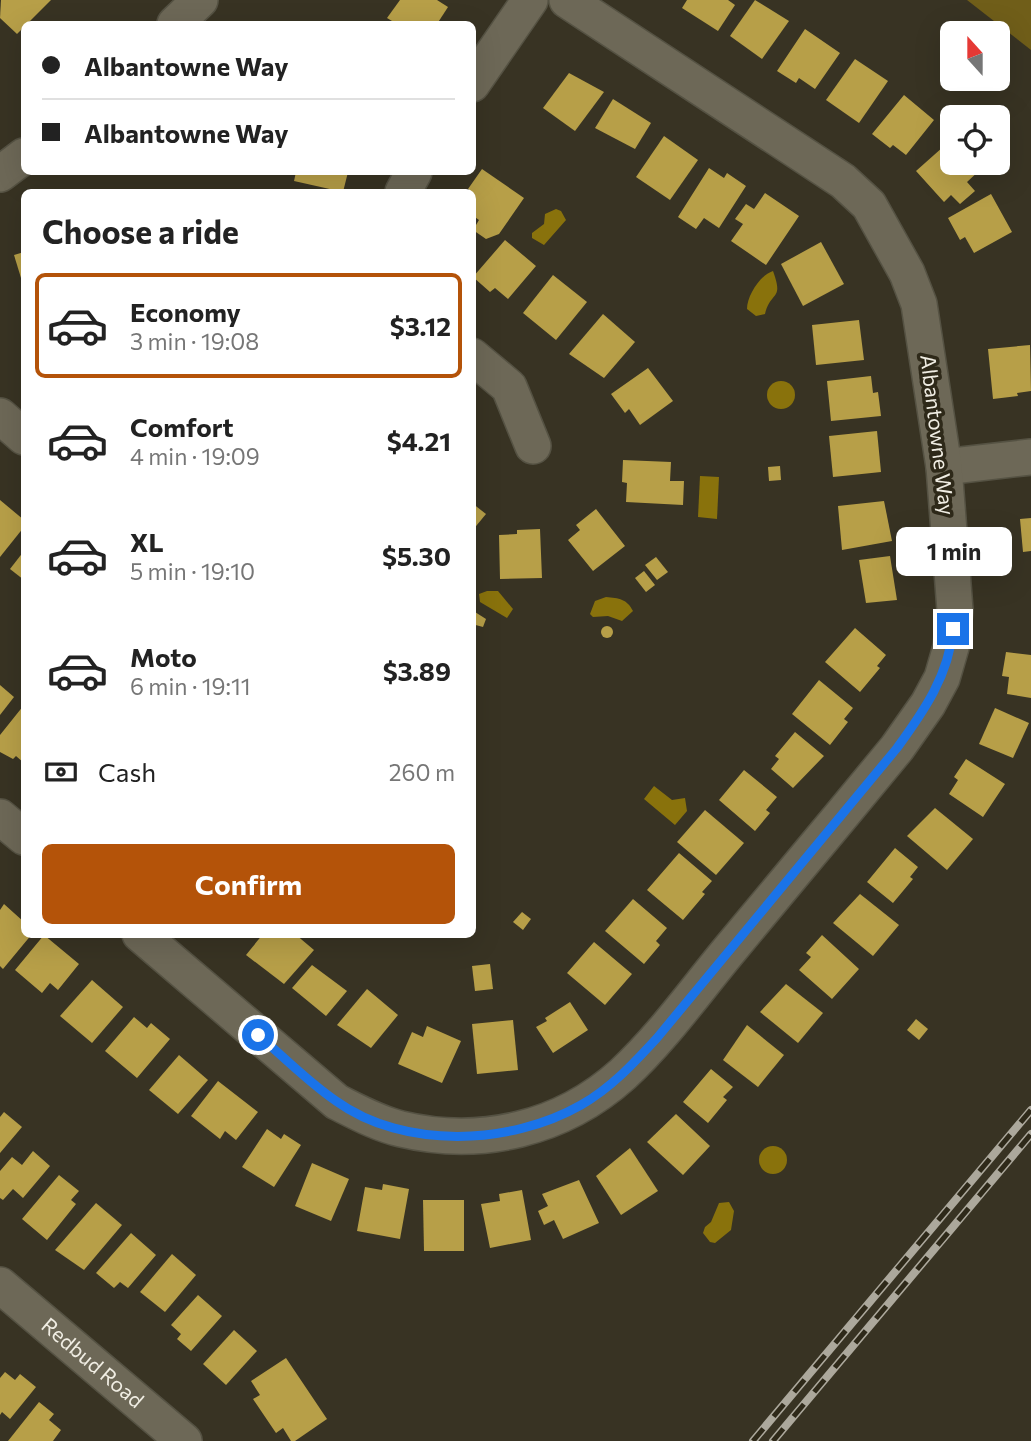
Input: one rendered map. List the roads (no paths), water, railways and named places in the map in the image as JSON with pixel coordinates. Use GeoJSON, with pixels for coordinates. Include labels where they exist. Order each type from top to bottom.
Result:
{"type":"FeatureCollection","features":[{"type":"Feature","properties":{"kind":"street"},"geometry":{"type":"LineString","coordinates":[[178,21],[200,0]]}},
{"type":"Feature","properties":{"kind":"street"},"geometry":{"type":"LineString","coordinates":[[476,78],[530,0]]}},
{"type":"Feature","properties":{"kind":"street","name":"Albantowne Way"},"geometry":{"type":"LineString","coordinates":[[145,938],[337,1102],[388,1125],[444,1136],[493,1135],[541,1125],[582,1105],[624,1073],[657,1038],[897,748],[928,704],[942,678],[951,648],[955,610],[944,467],[919,304],[907,273],[869,205],[844,181],[567,0]]}},
{"type":"Feature","properties":{"kind":"street"},"geometry":{"type":"LineString","coordinates":[[0,174],[21,158]]}},
{"type":"Feature","properties":{"kind":"street"},"geometry":{"type":"LineString","coordinates":[[476,359],[509,387],[533,446]]}},
{"type":"Feature","properties":{"kind":"street"},"geometry":{"type":"LineString","coordinates":[[0,416],[21,434]]}},
{"type":"Feature","properties":{"kind":"street"},"geometry":{"type":"LineString","coordinates":[[944,467],[1031,457]]}},
{"type":"Feature","properties":{"kind":"street"},"geometry":{"type":"LineString","coordinates":[[0,817],[21,834]]}},
{"type":"Feature","properties":{"kind":"street","name":"Redbud Road"},"geometry":{"type":"LineString","coordinates":[[0,1285],[184,1441]]}},
{"type":"Feature","properties":{"kind":"railway"},"geometry":{"type":"LineString","coordinates":[[753,1441],[1031,1110]]}},
{"type":"Feature","properties":{"kind":"railway"},"geometry":{"type":"LineString","coordinates":[[773,1441],[1031,1134]]}}]}
